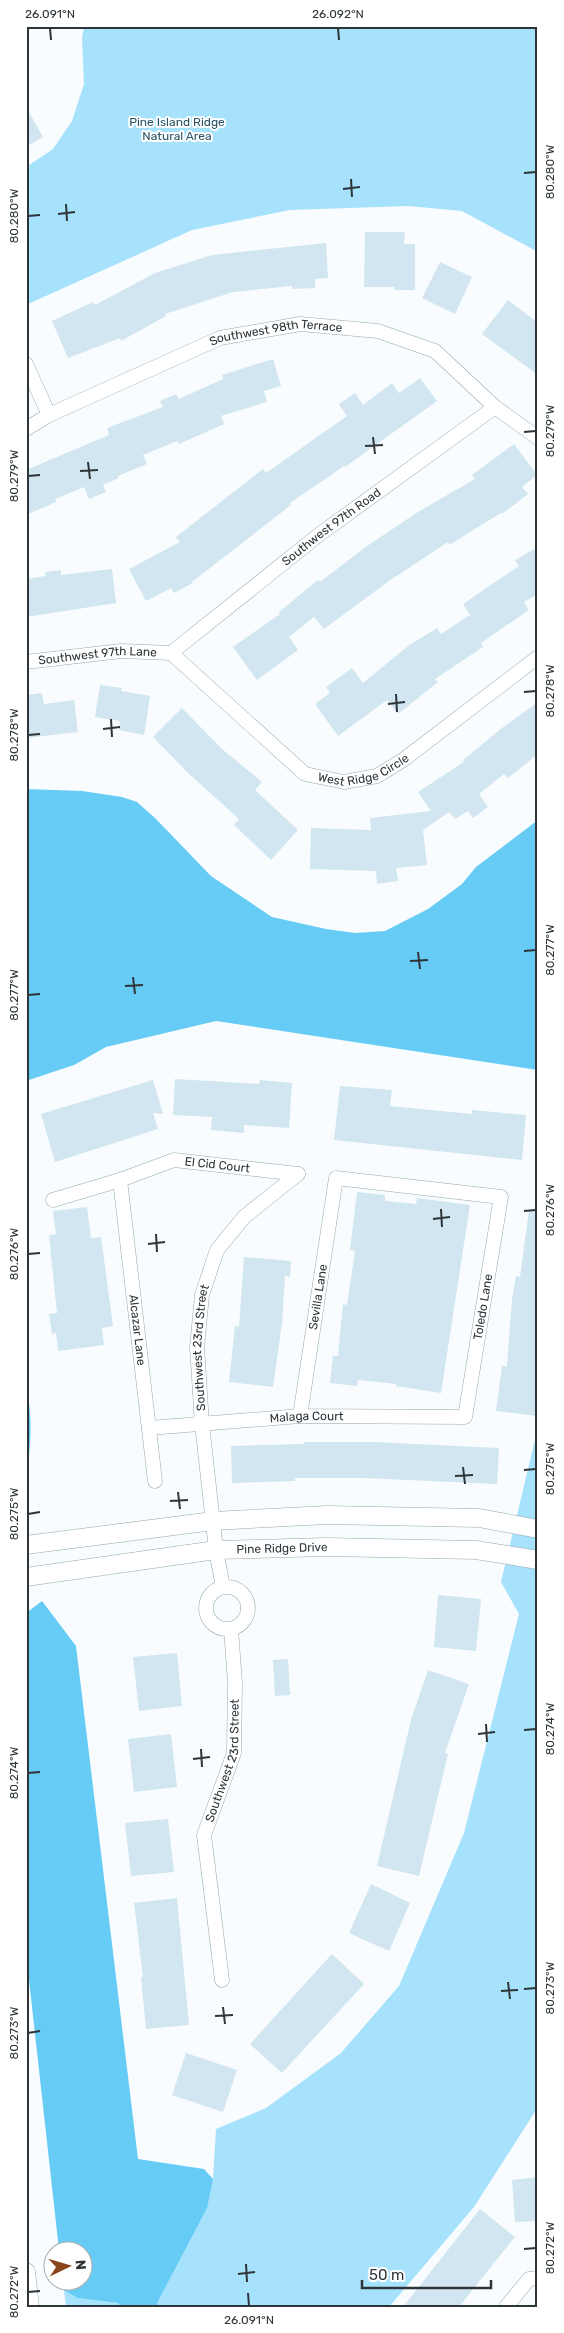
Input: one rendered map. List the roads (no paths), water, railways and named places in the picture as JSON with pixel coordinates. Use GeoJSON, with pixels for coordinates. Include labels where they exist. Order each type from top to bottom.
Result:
{"type":"FeatureCollection","features":[{"type":"Feature","properties":{"kind":"street","name":"Southwest 98th Terrace"},"geometry":{"type":"LineString","coordinates":[[26,429],[49,415],[220,338],[300,324],[378,331],[435,351],[496,407]]}},
{"type":"Feature","properties":{"kind":"street"},"geometry":{"type":"LineString","coordinates":[[26,364],[49,415]]}},
{"type":"Feature","properties":{"kind":"street"},"geometry":{"type":"LineString","coordinates":[[496,407],[538,438]]}},
{"type":"Feature","properties":{"kind":"street","name":"Southwest 97th Road"},"geometry":{"type":"LineString","coordinates":[[171,653],[320,534],[496,407]]}},
{"type":"Feature","properties":{"kind":"street","name":"Southwest 97th Lane"},"geometry":{"type":"LineString","coordinates":[[26,662],[121,651],[171,653]]}},
{"type":"Feature","properties":{"kind":"street","name":"West Ridge Circle"},"geometry":{"type":"LineString","coordinates":[[171,653],[305,774],[344,782],[377,776],[403,760],[538,656]]}},
{"type":"Feature","properties":{"kind":"street","name":"El Cid Court"},"geometry":{"type":"LineString","coordinates":[[53,1200],[120,1180],[174,1160],[298,1174]]}},
{"type":"Feature","properties":{"kind":"street","name":"Southwest 23rd Street"},"geometry":{"type":"LineString","coordinates":[[223,1587],[216,1550],[202,1424],[197,1348],[202,1295],[217,1250],[244,1217],[298,1174]]}},
{"type":"Feature","properties":{"kind":"street","name":"Toledo Lane"},"geometry":{"type":"LineString","coordinates":[[336,1178],[501,1197],[465,1417]]}},
{"type":"Feature","properties":{"kind":"street","name":"Sevilla Lane"},"geometry":{"type":"LineString","coordinates":[[300,1416],[336,1178]]}},
{"type":"Feature","properties":{"kind":"street","name":"Alcazar Lane"},"geometry":{"type":"LineString","coordinates":[[120,1180],[155,1481]]}},
{"type":"Feature","properties":{"kind":"street","name":"Malaga Court"},"geometry":{"type":"LineString","coordinates":[[149,1428],[300,1416],[465,1417]]}},
{"type":"Feature","properties":{"kind":"street"},"geometry":{"type":"LineString","coordinates":[[26,1545],[213,1521],[327,1516],[480,1518],[538,1528]]}},
{"type":"Feature","properties":{"kind":"street","name":"Pine Ridge Drive"},"geometry":{"type":"LineString","coordinates":[[26,1576],[216,1550],[327,1547],[476,1550],[538,1560]]}},
{"type":"Feature","properties":{"kind":"street"},"geometry":{"type":"LineString","coordinates":[[223,1587],[236,1589],[241,1592],[248,1603],[247,1616],[244,1622],[231,1629],[216,1627],[207,1616],[207,1601],[211,1595],[223,1587]]}},
{"type":"Feature","properties":{"kind":"street","name":"Southwest 23rd Street"},"geometry":{"type":"LineString","coordinates":[[222,1980],[204,1836],[234,1754],[235,1682],[231,1629]]}},
{"type":"Feature","properties":{"kind":"street"},"geometry":{"type":"LineString","coordinates":[[26,2272],[30,2307]]}},
{"type":"Feature","properties":{"kind":"street"},"geometry":{"type":"LineString","coordinates":[[506,2307],[529,2279],[538,2278]]}},
{"type":"Feature","properties":{"kind":"park label","name":"Pine Island Ridge Natural Area"},"geometry":{"type":"Point","coordinates":[177,129]}}]}
